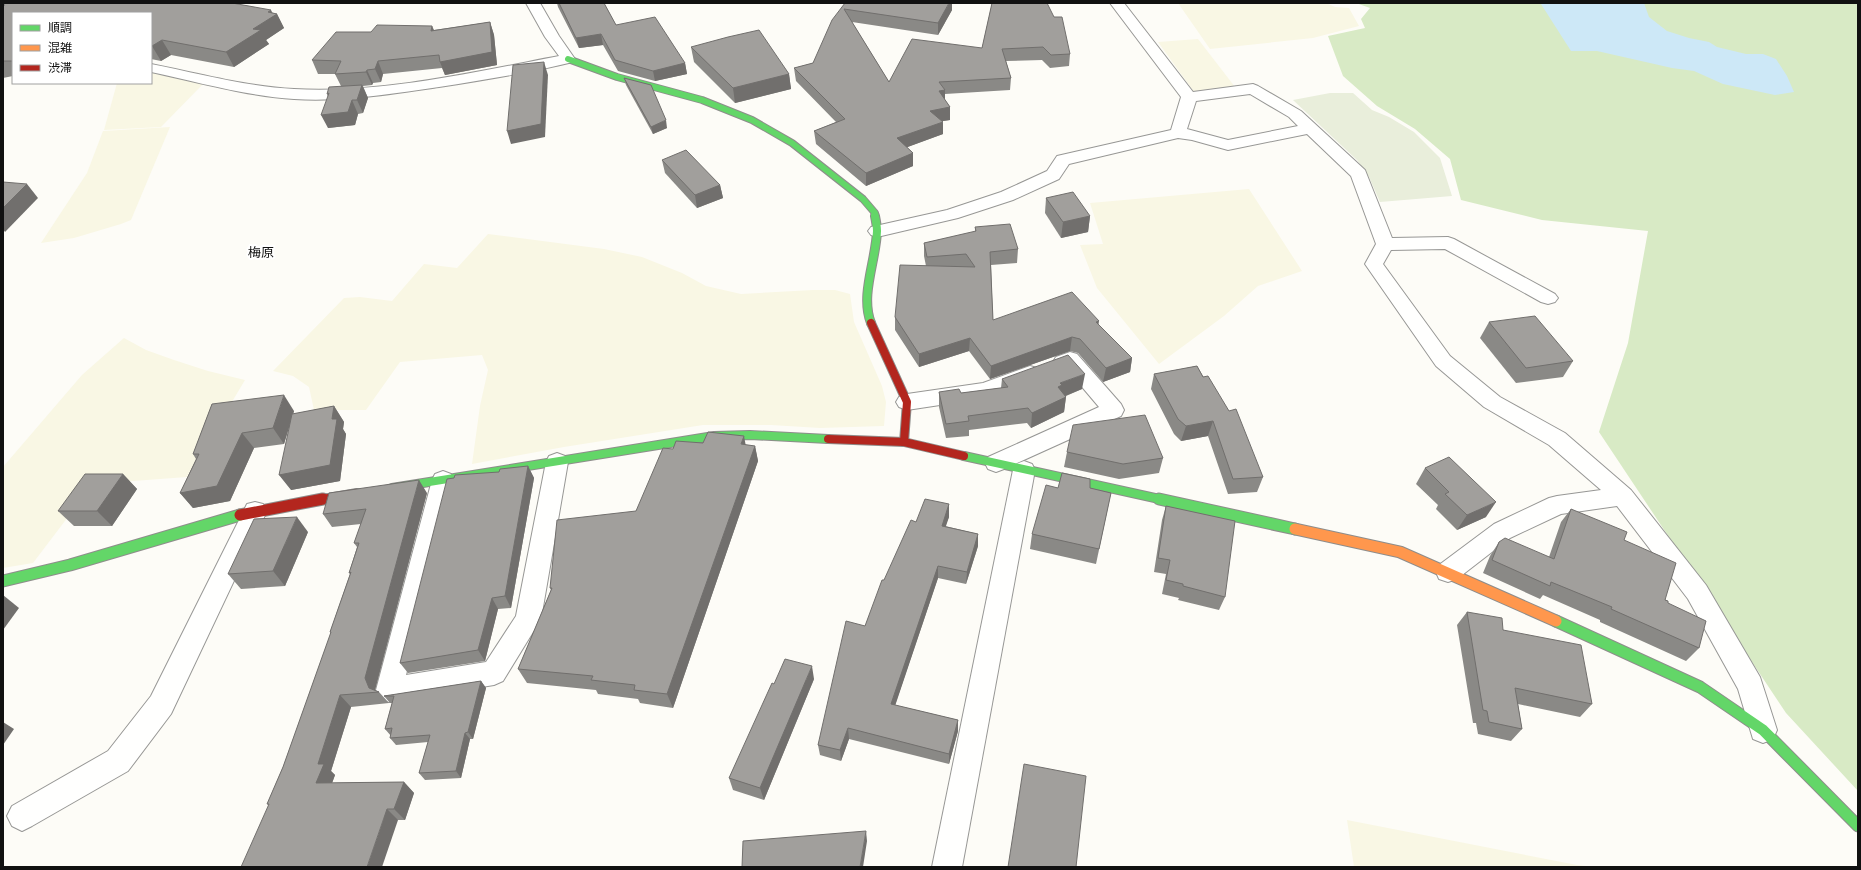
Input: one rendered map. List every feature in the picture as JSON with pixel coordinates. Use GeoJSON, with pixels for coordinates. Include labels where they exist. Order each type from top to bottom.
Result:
{"type":"FeatureCollection","features":[{"type":"Feature","properties":{"kind":"street"},"geometry":{"type":"LineString","coordinates":[[533,3],[552,37],[568,59]]}},
{"type":"Feature","properties":{"kind":"street"},"geometry":{"type":"LineString","coordinates":[[1117,3],[1189,97]]}},
{"type":"Feature","properties":{"kind":"street"},"geometry":{"type":"LineString","coordinates":[[152,68],[262,90],[294,94],[325,94],[380,91],[480,76],[568,59],[617,77],[702,100],[752,120],[792,143],[863,199],[875,213],[877,231],[869,284],[867,313],[907,402],[904,442]]}},
{"type":"Feature","properties":{"kind":"street"},"geometry":{"type":"LineString","coordinates":[[1189,97],[1253,89],[1295,114],[1359,174],[1385,244],[1374,264],[1443,361],[1492,402],[1558,439],[1623,496],[1696,592],[1752,686],[1763,730]]}},
{"type":"Feature","properties":{"kind":"street"},"geometry":{"type":"LineString","coordinates":[[1178,133],[1189,97]]}},
{"type":"Feature","properties":{"kind":"street"},"geometry":{"type":"LineString","coordinates":[[877,231],[952,214],[1007,196],[1053,175],[1063,160],[1178,133],[1193,135],[1228,145],[1310,128]]}},
{"type":"Feature","properties":{"kind":"street"},"geometry":{"type":"LineString","coordinates":[[1385,244],[1448,243],[1548,298]]}},
{"type":"Feature","properties":{"kind":"street"},"geometry":{"type":"LineString","coordinates":[[907,402],[986,390],[1070,359],[1113,410],[996,463]]}},
{"type":"Feature","properties":{"kind":"street"},"geometry":{"type":"LineString","coordinates":[[382,489],[714,436],[750,435],[904,442],[1024,470],[1400,552],[1448,572],[1700,687],[1763,730],[1858,826]]}},
{"type":"Feature","properties":{"kind":"street"},"geometry":{"type":"LineString","coordinates":[[443,480],[389,690],[494,673],[528,619],[558,462]]}},
{"type":"Feature","properties":{"kind":"street"},"geometry":{"type":"LineString","coordinates":[[946,867],[1024,470]]}},
{"type":"Feature","properties":{"kind":"street"},"geometry":{"type":"LineString","coordinates":[[3,581],[70,565],[255,511],[282,505],[366,492]]}},
{"type":"Feature","properties":{"kind":"street"},"geometry":{"type":"LineString","coordinates":[[1448,572],[1502,531],[1557,505],[1623,496]]}},
{"type":"Feature","properties":{"kind":"street"},"geometry":{"type":"LineString","coordinates":[[22,816],[118,761],[161,705],[255,511]]}},
{"type":"Feature","properties":{"kind":"shaded area"},"geometry":{"type":"Polygon","coordinates":[[[1178,3],[1326,3],[1335,7],[1349,8],[1359,26],[1313,38],[1210,49],[1178,3]]]}},
{"type":"Feature","properties":{"kind":"shaded area"},"geometry":{"type":"Polygon","coordinates":[[[1198,39],[1235,87],[1194,92],[1158,42],[1198,39]]]}},
{"type":"Feature","properties":{"kind":"shaded area"},"geometry":{"type":"Polygon","coordinates":[[[152,72],[203,84],[161,127],[104,130],[117,84],[152,84],[152,72]]]}},
{"type":"Feature","properties":{"kind":"shaded area"},"geometry":{"type":"Polygon","coordinates":[[[170,127],[131,220],[74,238],[41,243],[87,173],[103,131],[170,127]]]}},
{"type":"Feature","properties":{"kind":"shaded area"},"geometry":{"type":"Polygon","coordinates":[[[1249,189],[1302,271],[1258,286],[1224,316],[1159,364],[1097,288],[1080,245],[1103,244],[1090,203],[1249,189]]]}},
{"type":"Feature","properties":{"kind":"shaded area"},"geometry":{"type":"Polygon","coordinates":[[[488,234],[604,249],[642,257],[682,273],[706,286],[741,294],[835,290],[850,294],[854,322],[882,386],[886,402],[884,426],[820,428],[771,425],[703,425],[564,447],[472,464],[480,406],[488,370],[482,355],[400,362],[366,410],[314,410],[309,387],[293,376],[273,371],[344,298],[360,297],[392,301],[424,264],[457,268],[488,234]]]}},
{"type":"Feature","properties":{"kind":"shaded area"},"geometry":{"type":"Polygon","coordinates":[[[124,338],[146,350],[174,360],[208,371],[245,380],[187,477],[93,484],[33,563],[3,568],[3,467],[82,375],[124,338]]]}},
{"type":"Feature","properties":{"kind":"shaded area"},"geometry":{"type":"Polygon","coordinates":[[[1347,820],[1577,865],[1595,867],[1354,867],[1347,820]]]}},
{"type":"Feature","properties":{"kind":"green space"},"geometry":{"type":"Polygon","coordinates":[[[1356,3],[1858,3],[1858,791],[1786,713],[1599,432],[1628,343],[1648,231],[1542,220],[1461,200],[1450,159],[1415,129],[1377,106],[1343,76],[1328,36],[1365,28],[1361,19],[1370,8],[1356,3]]]}},
{"type":"Feature","properties":{"kind":"green space"},"geometry":{"type":"Polygon","coordinates":[[[1330,93],[1353,93],[1372,110],[1389,117],[1414,132],[1440,158],[1452,196],[1380,202],[1369,177],[1357,160],[1293,100],[1330,93]]]}},
{"type":"Feature","properties":{"kind":"water"},"geometry":{"type":"Polygon","coordinates":[[[1644,3],[1649,17],[1667,31],[1709,42],[1717,47],[1746,54],[1763,54],[1776,59],[1787,76],[1794,92],[1775,95],[1723,84],[1694,71],[1672,68],[1597,51],[1571,51],[1541,4],[1644,3]]]}},
{"type":"Feature","properties":{"kind":"building"},"geometry":{"type":"Polygon","coordinates":[[[4,3],[232,3],[271,10],[268,12],[277,14],[253,29],[261,30],[226,52],[162,40],[152,46],[152,12],[12,12],[12,61],[3,61],[4,3]]]}},
{"type":"Feature","properties":{"kind":"building"},"geometry":{"type":"Polygon","coordinates":[[[559,3],[604,3],[616,25],[655,17],[685,63],[653,71],[615,60],[601,34],[576,38],[559,3]]]}},
{"type":"Feature","properties":{"kind":"building"},"geometry":{"type":"Polygon","coordinates":[[[845,3],[949,3],[938,23],[844,9],[889,82],[912,39],[982,48],[992,3],[1047,3],[1054,17],[1062,17],[1070,54],[1051,55],[1043,47],[1002,49],[1011,78],[939,82],[945,90],[939,91],[950,107],[930,111],[943,122],[897,138],[913,153],[866,173],[814,131],[845,119],[794,68],[813,63],[832,20],[845,3]]]}},
{"type":"Feature","properties":{"kind":"building"},"geometry":{"type":"Polygon","coordinates":[[[490,22],[492,52],[440,62],[439,55],[378,61],[375,69],[367,70],[366,72],[335,74],[341,61],[312,60],[336,32],[371,32],[377,25],[432,26],[431,31],[490,22]]]}},
{"type":"Feature","properties":{"kind":"building"},"geometry":{"type":"Polygon","coordinates":[[[759,30],[789,74],[733,88],[691,47],[728,37],[759,30]]]}},
{"type":"Feature","properties":{"kind":"building"},"geometry":{"type":"Polygon","coordinates":[[[544,62],[541,124],[507,131],[513,65],[544,62]]]}},
{"type":"Feature","properties":{"kind":"building"},"geometry":{"type":"Polygon","coordinates":[[[624,78],[651,85],[666,120],[651,127],[624,78]]]}},
{"type":"Feature","properties":{"kind":"building"},"geometry":{"type":"Polygon","coordinates":[[[362,85],[357,100],[352,100],[348,112],[321,115],[329,93],[327,94],[329,87],[362,85]]]}},
{"type":"Feature","properties":{"kind":"building"},"geometry":{"type":"Polygon","coordinates":[[[686,150],[720,185],[695,195],[662,160],[686,150]]]}},
{"type":"Feature","properties":{"kind":"building"},"geometry":{"type":"Polygon","coordinates":[[[3,182],[27,184],[3,208],[3,182]]]}},
{"type":"Feature","properties":{"kind":"building"},"geometry":{"type":"Polygon","coordinates":[[[1073,192],[1090,216],[1063,222],[1046,198],[1073,192]]]}},
{"type":"Feature","properties":{"kind":"building"},"geometry":{"type":"Polygon","coordinates":[[[1010,224],[1018,249],[990,252],[993,320],[1072,292],[1099,321],[1096,322],[1132,358],[1106,368],[1080,339],[1072,337],[991,366],[970,338],[919,354],[895,317],[900,265],[975,267],[966,254],[927,257],[924,243],[976,231],[975,227],[1010,224]]]}},
{"type":"Feature","properties":{"kind":"building"},"geometry":{"type":"Polygon","coordinates":[[[1535,316],[1573,361],[1526,368],[1489,322],[1535,316]]]}},
{"type":"Feature","properties":{"kind":"building"},"geometry":{"type":"Polygon","coordinates":[[[1068,355],[1085,374],[1060,383],[1062,385],[1058,387],[1066,397],[1032,413],[1028,408],[968,416],[969,421],[946,424],[939,392],[959,389],[961,393],[1008,387],[1002,379],[1068,355]]]}},
{"type":"Feature","properties":{"kind":"building"},"geometry":{"type":"Polygon","coordinates":[[[1197,366],[1203,377],[1208,376],[1229,411],[1236,409],[1263,477],[1233,479],[1213,421],[1186,426],[1178,419],[1154,374],[1197,366]]]}},
{"type":"Feature","properties":{"kind":"building"},"geometry":{"type":"Polygon","coordinates":[[[284,395],[273,428],[242,433],[217,486],[180,493],[199,454],[193,454],[212,404],[284,395]]]}},
{"type":"Feature","properties":{"kind":"building"},"geometry":{"type":"Polygon","coordinates":[[[334,406],[332,419],[337,419],[330,465],[279,475],[292,414],[334,406]]]}},
{"type":"Feature","properties":{"kind":"building"},"geometry":{"type":"Polygon","coordinates":[[[1145,415],[1163,458],[1123,464],[1067,452],[1073,425],[1145,415]]]}},
{"type":"Feature","properties":{"kind":"building"},"geometry":{"type":"Polygon","coordinates":[[[708,432],[744,436],[741,444],[755,446],[667,694],[634,690],[635,685],[591,680],[593,676],[518,669],[552,588],[550,588],[557,520],[636,511],[663,448],[673,449],[676,441],[703,443],[708,432]]]}},
{"type":"Feature","properties":{"kind":"building"},"geometry":{"type":"Polygon","coordinates":[[[1449,457],[1496,502],[1467,515],[1445,494],[1449,492],[1425,468],[1449,457]]]}},
{"type":"Feature","properties":{"kind":"building"},"geometry":{"type":"Polygon","coordinates":[[[528,466],[505,596],[492,598],[478,650],[400,663],[447,479],[454,478],[455,475],[499,472],[500,469],[528,466]]]}},
{"type":"Feature","properties":{"kind":"building"},"geometry":{"type":"Polygon","coordinates":[[[1062,473],[1090,479],[1090,488],[1111,493],[1099,549],[1032,534],[1046,485],[1058,488],[1062,473]]]}},
{"type":"Feature","properties":{"kind":"building"},"geometry":{"type":"Polygon","coordinates":[[[85,474],[123,474],[97,511],[58,511],[85,474]]]}},
{"type":"Feature","properties":{"kind":"building"},"geometry":{"type":"Polygon","coordinates":[[[419,480],[365,678],[369,688],[379,692],[340,695],[318,764],[324,764],[316,783],[404,782],[394,809],[387,809],[367,867],[241,867],[269,804],[267,804],[283,767],[331,632],[359,543],[354,543],[366,509],[323,514],[329,493],[419,480]]]}},
{"type":"Feature","properties":{"kind":"building"},"geometry":{"type":"Polygon","coordinates":[[[925,499],[949,504],[942,526],[978,534],[967,572],[938,566],[891,704],[958,720],[949,754],[848,728],[840,750],[818,745],[846,621],[865,626],[882,580],[884,580],[911,520],[916,522],[925,499]]]}},
{"type":"Feature","properties":{"kind":"building"},"geometry":{"type":"Polygon","coordinates":[[[1166,506],[1235,521],[1225,597],[1166,580],[1170,560],[1158,558],[1166,506]]]}},
{"type":"Feature","properties":{"kind":"building"},"geometry":{"type":"Polygon","coordinates":[[[1571,509],[1627,532],[1624,540],[1676,563],[1665,600],[1668,601],[1668,603],[1706,621],[1699,648],[1611,609],[1612,607],[1551,582],[1550,586],[1492,560],[1499,542],[1505,538],[1554,559],[1571,509]]]}},
{"type":"Feature","properties":{"kind":"building"},"geometry":{"type":"Polygon","coordinates":[[[297,517],[273,571],[228,574],[254,519],[297,517]]]}},
{"type":"Feature","properties":{"kind":"building"},"geometry":{"type":"Polygon","coordinates":[[[1467,612],[1502,618],[1503,630],[1581,645],[1592,704],[1515,688],[1522,729],[1489,722],[1487,711],[1483,710],[1467,612]]]}},
{"type":"Feature","properties":{"kind":"building"},"geometry":{"type":"Polygon","coordinates":[[[785,659],[812,666],[760,788],[729,778],[772,683],[774,684],[785,659]]]}},
{"type":"Feature","properties":{"kind":"building"},"geometry":{"type":"Polygon","coordinates":[[[481,681],[468,732],[465,733],[456,771],[419,773],[430,735],[390,738],[392,728],[385,729],[394,696],[384,696],[481,681]]]}},
{"type":"Feature","properties":{"kind":"building"},"geometry":{"type":"Polygon","coordinates":[[[1024,764],[1086,776],[1076,867],[1008,867],[1024,764]]]}},
{"type":"Feature","properties":{"kind":"building"},"geometry":{"type":"Polygon","coordinates":[[[866,831],[860,867],[742,867],[743,841],[866,831]]]}},
{"type":"Feature","properties":{"kind":"traffic: fast"},"geometry":{"type":"LineString","coordinates":[[568,59],[617,77],[702,100],[752,120],[792,143],[863,199],[875,213],[877,231],[869,283],[867,313],[871,323]]}},
{"type":"Feature","properties":{"kind":"traffic: fast"},"geometry":{"type":"LineString","coordinates":[[392,488],[714,436],[750,435],[828,439]]}},
{"type":"Feature","properties":{"kind":"traffic: fast"},"geometry":{"type":"LineString","coordinates":[[964,456],[1295,529]]}},
{"type":"Feature","properties":{"kind":"traffic: fast"},"geometry":{"type":"LineString","coordinates":[[3,581],[70,565],[240,515]]}},
{"type":"Feature","properties":{"kind":"traffic: fast"},"geometry":{"type":"LineString","coordinates":[[1556,621],[1700,687],[1763,730],[1858,826]]}},
{"type":"Feature","properties":{"kind":"traffic: slow"},"geometry":{"type":"LineString","coordinates":[[1295,529],[1400,552],[1556,621]]}},
{"type":"Feature","properties":{"kind":"traffic: jam"},"geometry":{"type":"LineString","coordinates":[[871,323],[907,402],[904,442]]}},
{"type":"Feature","properties":{"kind":"traffic: jam"},"geometry":{"type":"LineString","coordinates":[[828,439],[904,442],[964,456]]}},
{"type":"Feature","properties":{"kind":"traffic: jam"},"geometry":{"type":"LineString","coordinates":[[240,515],[357,493]]}},
{"type":"Feature","properties":{"kind":"district","name":"梅原"},"geometry":{"type":"Point","coordinates":[261,252]}}]}
